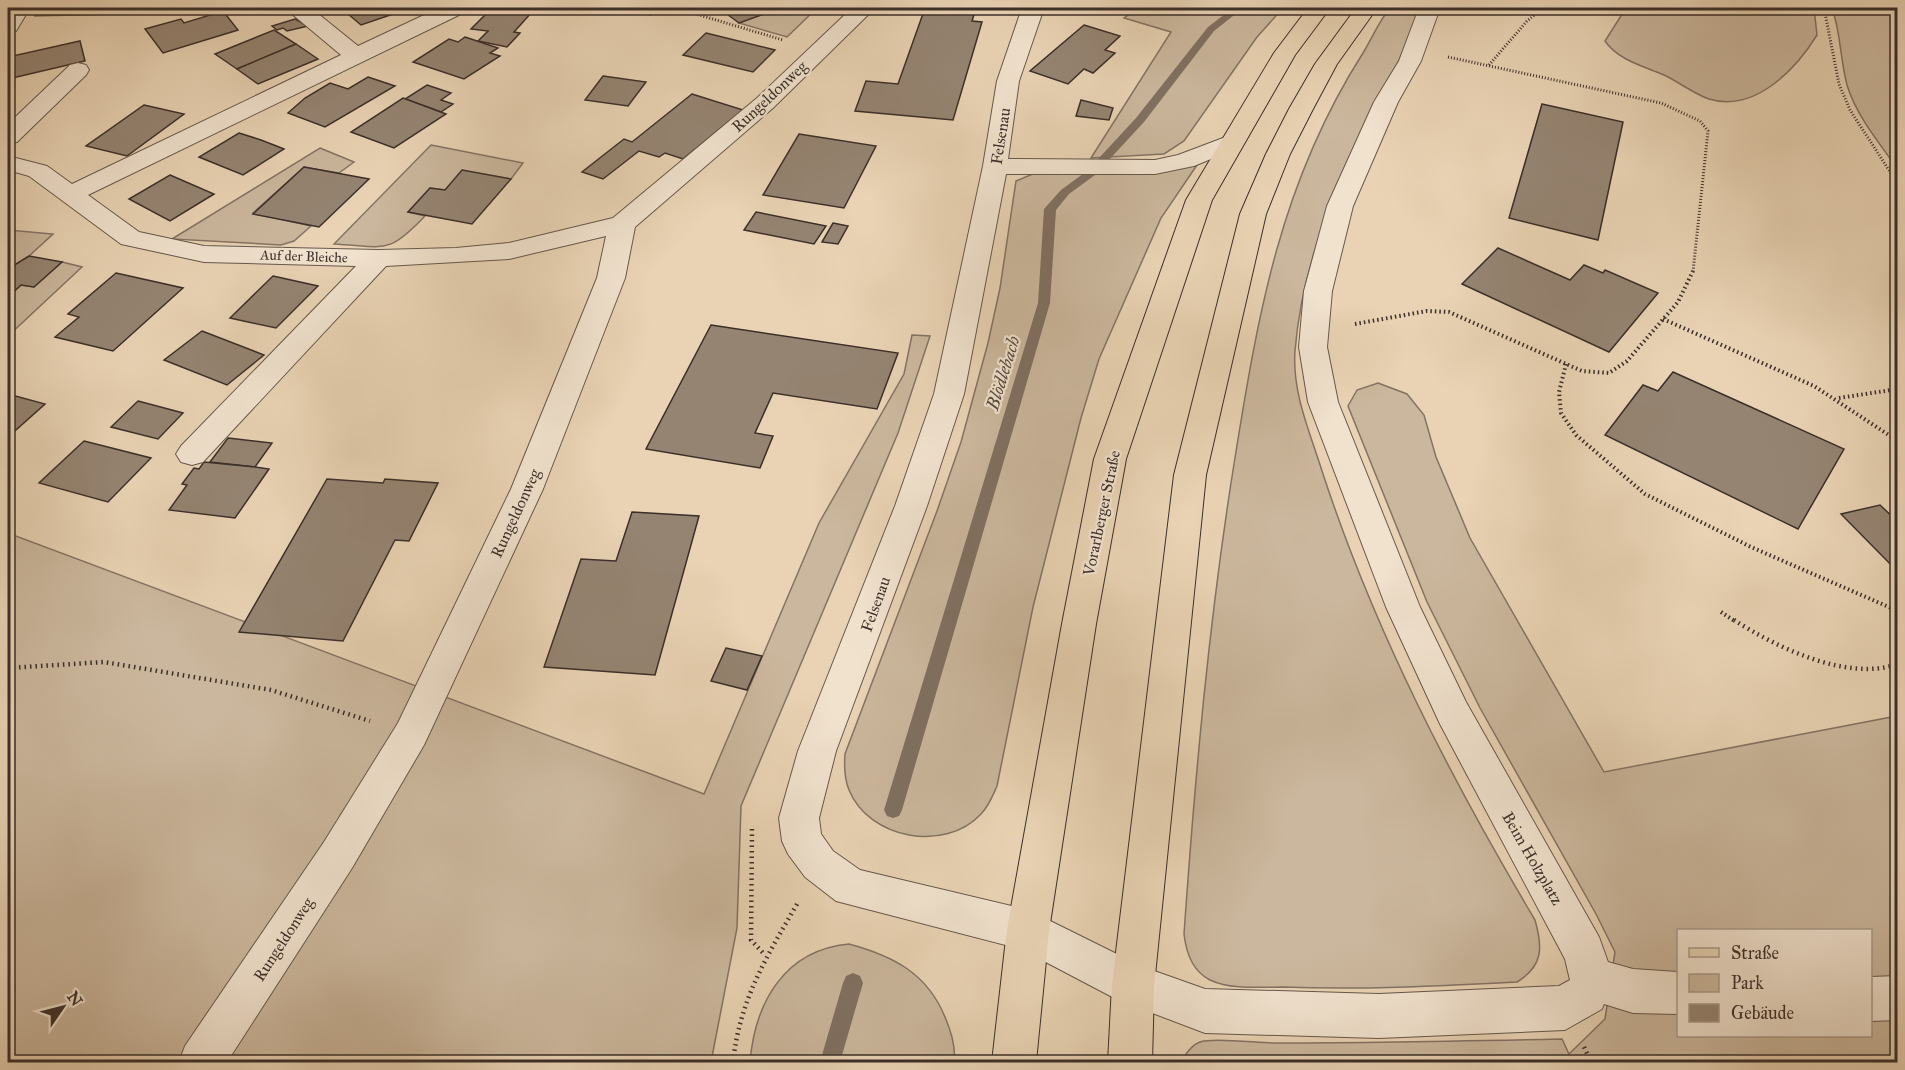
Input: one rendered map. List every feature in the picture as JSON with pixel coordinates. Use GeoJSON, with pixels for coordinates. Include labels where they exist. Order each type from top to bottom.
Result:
{"type":"FeatureCollection","features":[{"type":"Feature","properties":{"kind":"main road","name":"Vorarlberger Straße"},"geometry":{"type":"LineString","coordinates":[[1014,1062],[1028,930],[1079,624],[1110,459],[1199,200],[1285,53],[1319,8]]}},
{"type":"Feature","properties":{"kind":"main road"},"geometry":{"type":"LineString","coordinates":[[1130,1062],[1132,985],[1190,475],[1253,214],[1278,154],[1301,109],[1326,64],[1366,8]]}},
{"type":"Feature","properties":{"kind":"street"},"geometry":{"type":"LineString","coordinates":[[8,26],[19,8]]}},
{"type":"Feature","properties":{"kind":"street"},"geometry":{"type":"LineString","coordinates":[[71,194],[455,8]]}},
{"type":"Feature","properties":{"kind":"street","name":"Rungeldonweg"},"geometry":{"type":"LineString","coordinates":[[201,1062],[338,855],[411,734],[526,489],[568,388],[611,278],[622,224],[765,103],[864,8]]}},
{"type":"Feature","properties":{"kind":"street","name":"Felsenau"},"geometry":{"type":"LineString","coordinates":[[1033,8],[1008,81],[995,166],[949,394],[911,506],[817,751],[799,819],[802,841],[819,864],[850,886],[1028,930],[1132,985]]}},
{"type":"Feature","properties":{"kind":"street","name":"Beim Holzplatz"},"geometry":{"type":"LineString","coordinates":[[1430,8],[1415,50],[1386,102],[1340,206],[1326,252],[1318,291],[1313,347],[1323,402],[1403,607],[1453,713],[1571,924],[1584,952],[1592,979]]}},
{"type":"Feature","properties":{"kind":"street"},"geometry":{"type":"LineString","coordinates":[[300,9],[357,57]]}},
{"type":"Feature","properties":{"kind":"street"},"geometry":{"type":"LineString","coordinates":[[8,137],[78,70]]}},
{"type":"Feature","properties":{"kind":"street"},"geometry":{"type":"LineString","coordinates":[[995,166],[1139,167],[1178,163],[1231,142]]}},
{"type":"Feature","properties":{"kind":"street","name":"Auf der Bleiche"},"geometry":{"type":"LineString","coordinates":[[8,163],[38,171],[130,238],[186,251],[379,258],[456,256],[509,251],[622,224]]}},
{"type":"Feature","properties":{"kind":"street"},"geometry":{"type":"LineString","coordinates":[[192,454],[379,258]]}},
{"type":"Feature","properties":{"kind":"street"},"geometry":{"type":"LineString","coordinates":[[1132,985],[1206,1011],[1379,1016],[1565,1008],[1587,994],[1592,979],[1633,991],[1677,993]]}},
{"type":"Feature","properties":{"kind":"street"},"geometry":{"type":"LineString","coordinates":[[1872,999],[1898,998]]}},
{"type":"Feature","properties":{"kind":"path"},"geometry":{"type":"LineString","coordinates":[[700,8],[696,14],[818,50]]}},
{"type":"Feature","properties":{"kind":"path"},"geometry":{"type":"LineString","coordinates":[[1490,65],[1527,21],[1543,8]]}},
{"type":"Feature","properties":{"kind":"path"},"geometry":{"type":"LineString","coordinates":[[1824,8],[1830,28],[1839,84],[1850,110],[1898,184]]}},
{"type":"Feature","properties":{"kind":"path"},"geometry":{"type":"LineString","coordinates":[[1314,330],[1439,310],[1449,312],[1582,371],[1609,373],[1627,362],[1687,289],[1696,261],[1707,131],[1691,116],[1661,103],[1415,50]]}},
{"type":"Feature","properties":{"kind":"path"},"geometry":{"type":"LineString","coordinates":[[1663,319],[1798,376],[1838,398],[1898,441]]}},
{"type":"Feature","properties":{"kind":"path"},"geometry":{"type":"LineString","coordinates":[[1566,364],[1559,392],[1561,413],[1576,435],[1645,494],[1751,547],[1898,611]]}},
{"type":"Feature","properties":{"kind":"path"},"geometry":{"type":"LineString","coordinates":[[1838,398],[1898,389]]}},
{"type":"Feature","properties":{"kind":"path"},"geometry":{"type":"LineString","coordinates":[[1721,612],[1766,641],[1801,657],[1841,666],[1889,668],[1898,664]]}},
{"type":"Feature","properties":{"kind":"path"},"geometry":{"type":"LineString","coordinates":[[8,669],[104,662],[271,690],[411,734]]}},
{"type":"Feature","properties":{"kind":"path"},"geometry":{"type":"LineString","coordinates":[[733,1062],[741,1008],[765,955],[819,864]]}},
{"type":"Feature","properties":{"kind":"green space"},"geometry":{"type":"Polygon","coordinates":[[[39,8],[135,8],[117,14],[35,16],[39,8]]]}},
{"type":"Feature","properties":{"kind":"green space"},"geometry":{"type":"Polygon","coordinates":[[[781,8],[847,8],[839,13],[816,9],[787,37],[739,23],[781,8]]]}},
{"type":"Feature","properties":{"kind":"green space"},"geometry":{"type":"Polygon","coordinates":[[[1139,8],[1283,8],[1257,37],[1184,141],[1164,154],[1091,158],[1171,32],[1124,18],[1139,8]]]}},
{"type":"Feature","properties":{"kind":"green space"},"geometry":{"type":"Polygon","coordinates":[[[1390,8],[1421,8],[1400,58],[1348,162],[1324,223],[1305,286],[1299,318],[1295,351],[1296,382],[1322,471],[1365,588],[1416,702],[1444,757],[1535,920],[1540,948],[1539,956],[1532,969],[1517,982],[1371,988],[1236,987],[1210,980],[1199,972],[1188,954],[1184,934],[1198,757],[1225,523],[1263,302],[1292,201],[1311,151],[1335,102],[1390,8]]]}},
{"type":"Feature","properties":{"kind":"green space"},"geometry":{"type":"Polygon","coordinates":[[[1626,8],[1814,8],[1817,35],[1798,61],[1772,85],[1742,100],[1726,102],[1703,97],[1664,75],[1624,58],[1610,48],[1605,41],[1626,8]]]}},
{"type":"Feature","properties":{"kind":"green space"},"geometry":{"type":"Polygon","coordinates":[[[1832,8],[1897,8],[1897,168],[1869,128],[1851,96],[1832,8]]]}},
{"type":"Feature","properties":{"kind":"green space"},"geometry":{"type":"Polygon","coordinates":[[[431,145],[523,163],[511,179],[463,171],[445,190],[430,188],[408,212],[425,216],[413,229],[394,243],[376,247],[334,244],[431,145]]]}},
{"type":"Feature","properties":{"kind":"green space"},"geometry":{"type":"Polygon","coordinates":[[[320,148],[354,162],[339,173],[304,167],[253,213],[311,226],[294,241],[281,245],[172,239],[320,148]]]}},
{"type":"Feature","properties":{"kind":"green space"},"geometry":{"type":"Polygon","coordinates":[[[1197,165],[1161,218],[1099,359],[1081,418],[1033,607],[997,786],[992,797],[981,814],[966,826],[948,834],[909,835],[890,829],[873,820],[859,807],[846,781],[845,754],[961,442],[988,343],[1000,288],[1016,181],[1035,173],[1183,168],[1197,165]]]}},
{"type":"Feature","properties":{"kind":"green space"},"geometry":{"type":"Polygon","coordinates":[[[8,230],[53,234],[29,256],[8,269],[8,230]]]}},
{"type":"Feature","properties":{"kind":"green space"},"geometry":{"type":"Polygon","coordinates":[[[62,262],[82,267],[8,336],[8,297],[21,285],[34,287],[62,262]]]}},
{"type":"Feature","properties":{"kind":"green space"},"geometry":{"type":"Polygon","coordinates":[[[912,335],[930,336],[898,433],[741,806],[737,928],[711,1062],[8,1062],[8,533],[704,794],[819,523],[904,374],[912,335]]]}},
{"type":"Feature","properties":{"kind":"green space"},"geometry":{"type":"Polygon","coordinates":[[[1378,383],[1407,394],[1424,415],[1436,457],[1470,538],[1604,772],[1897,716],[1897,1062],[1182,1062],[1186,1053],[1194,1045],[1214,1040],[1309,1043],[1562,1039],[1569,1054],[1605,1019],[1615,952],[1480,708],[1427,602],[1348,406],[1357,390],[1378,383]]]}},
{"type":"Feature","properties":{"kind":"green space"},"geometry":{"type":"Polygon","coordinates":[[[849,944],[894,961],[907,969],[929,989],[938,1002],[949,1028],[954,1045],[954,1062],[750,1062],[758,1020],[766,1000],[777,983],[790,968],[807,957],[826,948],[849,944]]]}},
{"type":"Feature","properties":{"kind":"building"},"geometry":{"type":"Polygon","coordinates":[[[341,8],[411,8],[361,25],[341,8]]]}},
{"type":"Feature","properties":{"kind":"building"},"geometry":{"type":"Polygon","coordinates":[[[492,8],[533,11],[514,32],[520,33],[507,47],[478,41],[488,31],[471,29],[492,8]]]}},
{"type":"Feature","properties":{"kind":"building"},"geometry":{"type":"Polygon","coordinates":[[[640,8],[671,8],[650,15],[640,8]]]}},
{"type":"Feature","properties":{"kind":"building"},"geometry":{"type":"Polygon","coordinates":[[[709,8],[781,8],[739,23],[720,9],[709,8]]]}},
{"type":"Feature","properties":{"kind":"building"},"geometry":{"type":"Polygon","coordinates":[[[925,8],[976,8],[972,21],[982,22],[953,120],[855,111],[866,81],[898,84],[925,8]]]}},
{"type":"Feature","properties":{"kind":"building"},"geometry":{"type":"Polygon","coordinates":[[[223,11],[238,30],[163,53],[145,29],[181,19],[184,23],[223,11]]]}},
{"type":"Feature","properties":{"kind":"building"},"geometry":{"type":"Polygon","coordinates":[[[295,19],[308,26],[287,31],[283,28],[277,30],[272,26],[295,19]]]}},
{"type":"Feature","properties":{"kind":"building"},"geometry":{"type":"Polygon","coordinates":[[[1084,25],[1120,36],[1105,50],[1115,53],[1093,73],[1084,69],[1068,84],[1030,71],[1084,25]]]}},
{"type":"Feature","properties":{"kind":"building"},"geometry":{"type":"Polygon","coordinates":[[[274,30],[296,44],[237,69],[215,54],[274,30]]]}},
{"type":"Feature","properties":{"kind":"building"},"geometry":{"type":"Polygon","coordinates":[[[706,33],[775,50],[753,72],[683,55],[706,33]]]}},
{"type":"Feature","properties":{"kind":"building"},"geometry":{"type":"Polygon","coordinates":[[[465,37],[498,48],[490,53],[500,56],[464,79],[413,62],[449,39],[458,42],[465,37]]]}},
{"type":"Feature","properties":{"kind":"building"},"geometry":{"type":"Polygon","coordinates":[[[80,41],[85,61],[8,79],[8,57],[80,41]]]}},
{"type":"Feature","properties":{"kind":"building"},"geometry":{"type":"Polygon","coordinates":[[[296,44],[318,59],[258,84],[237,69],[296,44]]]}},
{"type":"Feature","properties":{"kind":"building"},"geometry":{"type":"Polygon","coordinates":[[[603,76],[646,82],[628,106],[585,100],[603,76]]]}},
{"type":"Feature","properties":{"kind":"building"},"geometry":{"type":"Polygon","coordinates":[[[368,77],[395,86],[325,127],[288,113],[305,98],[330,83],[348,89],[368,77]]]}},
{"type":"Feature","properties":{"kind":"building"},"geometry":{"type":"Polygon","coordinates":[[[427,85],[451,93],[441,100],[453,104],[441,112],[405,99],[427,85]]]}},
{"type":"Feature","properties":{"kind":"building"},"geometry":{"type":"Polygon","coordinates":[[[692,94],[743,110],[683,159],[665,153],[659,157],[639,151],[603,179],[582,172],[624,139],[632,142],[692,94]]]}},
{"type":"Feature","properties":{"kind":"building"},"geometry":{"type":"Polygon","coordinates":[[[403,98],[446,114],[394,148],[351,132],[403,98]]]}},
{"type":"Feature","properties":{"kind":"building"},"geometry":{"type":"Polygon","coordinates":[[[1081,100],[1113,108],[1109,120],[1076,116],[1081,100]]]}},
{"type":"Feature","properties":{"kind":"building"},"geometry":{"type":"Polygon","coordinates":[[[1542,104],[1623,122],[1598,240],[1509,218],[1542,104]]]}},
{"type":"Feature","properties":{"kind":"building"},"geometry":{"type":"Polygon","coordinates":[[[144,105],[184,114],[127,156],[86,146],[144,105]]]}},
{"type":"Feature","properties":{"kind":"building"},"geometry":{"type":"Polygon","coordinates":[[[239,133],[284,149],[243,175],[199,157],[239,133]]]}},
{"type":"Feature","properties":{"kind":"building"},"geometry":{"type":"Polygon","coordinates":[[[799,134],[876,146],[844,208],[763,195],[799,134]]]}},
{"type":"Feature","properties":{"kind":"building"},"geometry":{"type":"Polygon","coordinates":[[[304,167],[369,179],[319,227],[253,214],[304,167]]]}},
{"type":"Feature","properties":{"kind":"building"},"geometry":{"type":"Polygon","coordinates":[[[462,170],[511,179],[472,224],[408,212],[430,188],[445,190],[462,170]]]}},
{"type":"Feature","properties":{"kind":"building"},"geometry":{"type":"Polygon","coordinates":[[[170,175],[214,194],[170,221],[129,199],[170,175]]]}},
{"type":"Feature","properties":{"kind":"building"},"geometry":{"type":"Polygon","coordinates":[[[756,212],[826,226],[814,244],[744,230],[756,212]]]}},
{"type":"Feature","properties":{"kind":"building"},"geometry":{"type":"Polygon","coordinates":[[[833,223],[848,226],[838,244],[822,242],[833,223]]]}},
{"type":"Feature","properties":{"kind":"building"},"geometry":{"type":"Polygon","coordinates":[[[1498,248],[1570,280],[1584,265],[1603,273],[1605,270],[1658,293],[1609,352],[1462,284],[1498,248]]]}},
{"type":"Feature","properties":{"kind":"building"},"geometry":{"type":"Polygon","coordinates":[[[29,256],[62,262],[34,287],[21,285],[8,297],[8,269],[29,256]]]}},
{"type":"Feature","properties":{"kind":"building"},"geometry":{"type":"Polygon","coordinates":[[[116,273],[183,288],[113,351],[55,337],[79,317],[68,314],[116,273]]]}},
{"type":"Feature","properties":{"kind":"building"},"geometry":{"type":"Polygon","coordinates":[[[273,276],[318,286],[276,328],[230,318],[273,276]]]}},
{"type":"Feature","properties":{"kind":"building"},"geometry":{"type":"Polygon","coordinates":[[[711,325],[898,353],[877,409],[773,393],[755,433],[773,436],[760,468],[646,449],[711,325]]]}},
{"type":"Feature","properties":{"kind":"building"},"geometry":{"type":"Polygon","coordinates":[[[202,331],[264,355],[227,385],[164,360],[202,331]]]}},
{"type":"Feature","properties":{"kind":"building"},"geometry":{"type":"Polygon","coordinates":[[[1673,372],[1844,449],[1798,529],[1605,435],[1643,385],[1658,391],[1673,372]]]}},
{"type":"Feature","properties":{"kind":"building"},"geometry":{"type":"Polygon","coordinates":[[[8,394],[45,404],[8,437],[8,394]]]}},
{"type":"Feature","properties":{"kind":"building"},"geometry":{"type":"Polygon","coordinates":[[[138,401],[183,413],[158,439],[111,427],[138,401]]]}},
{"type":"Feature","properties":{"kind":"building"},"geometry":{"type":"Polygon","coordinates":[[[228,438],[272,443],[255,467],[210,462],[228,438]]]}},
{"type":"Feature","properties":{"kind":"building"},"geometry":{"type":"Polygon","coordinates":[[[84,441],[151,458],[108,502],[39,483],[84,441]]]}},
{"type":"Feature","properties":{"kind":"building"},"geometry":{"type":"Polygon","coordinates":[[[204,462],[269,469],[235,518],[169,510],[187,485],[182,484],[194,468],[199,469],[204,462]]]}},
{"type":"Feature","properties":{"kind":"building"},"geometry":{"type":"Polygon","coordinates":[[[327,479],[383,483],[385,479],[438,483],[409,541],[395,540],[343,641],[239,632],[327,479]]]}},
{"type":"Feature","properties":{"kind":"building"},"geometry":{"type":"Polygon","coordinates":[[[1880,505],[1898,522],[1898,572],[1841,514],[1880,505]]]}},
{"type":"Feature","properties":{"kind":"building"},"geometry":{"type":"Polygon","coordinates":[[[632,512],[699,516],[655,675],[544,667],[581,559],[616,561],[632,512]]]}},
{"type":"Feature","properties":{"kind":"building"},"geometry":{"type":"Polygon","coordinates":[[[726,648],[762,656],[747,690],[711,681],[726,648]]]}},
{"type":"Feature","properties":{"kind":"waterway","name":"Blödlebach"},"geometry":{"type":"LineString","coordinates":[[893,810],[1044,303],[1050,209],[1065,192],[1091,173],[1140,120],[1211,29],[1238,8]]}},
{"type":"Feature","properties":{"kind":"waterway"},"geometry":{"type":"LineString","coordinates":[[830,1062],[853,983]]}}]}
